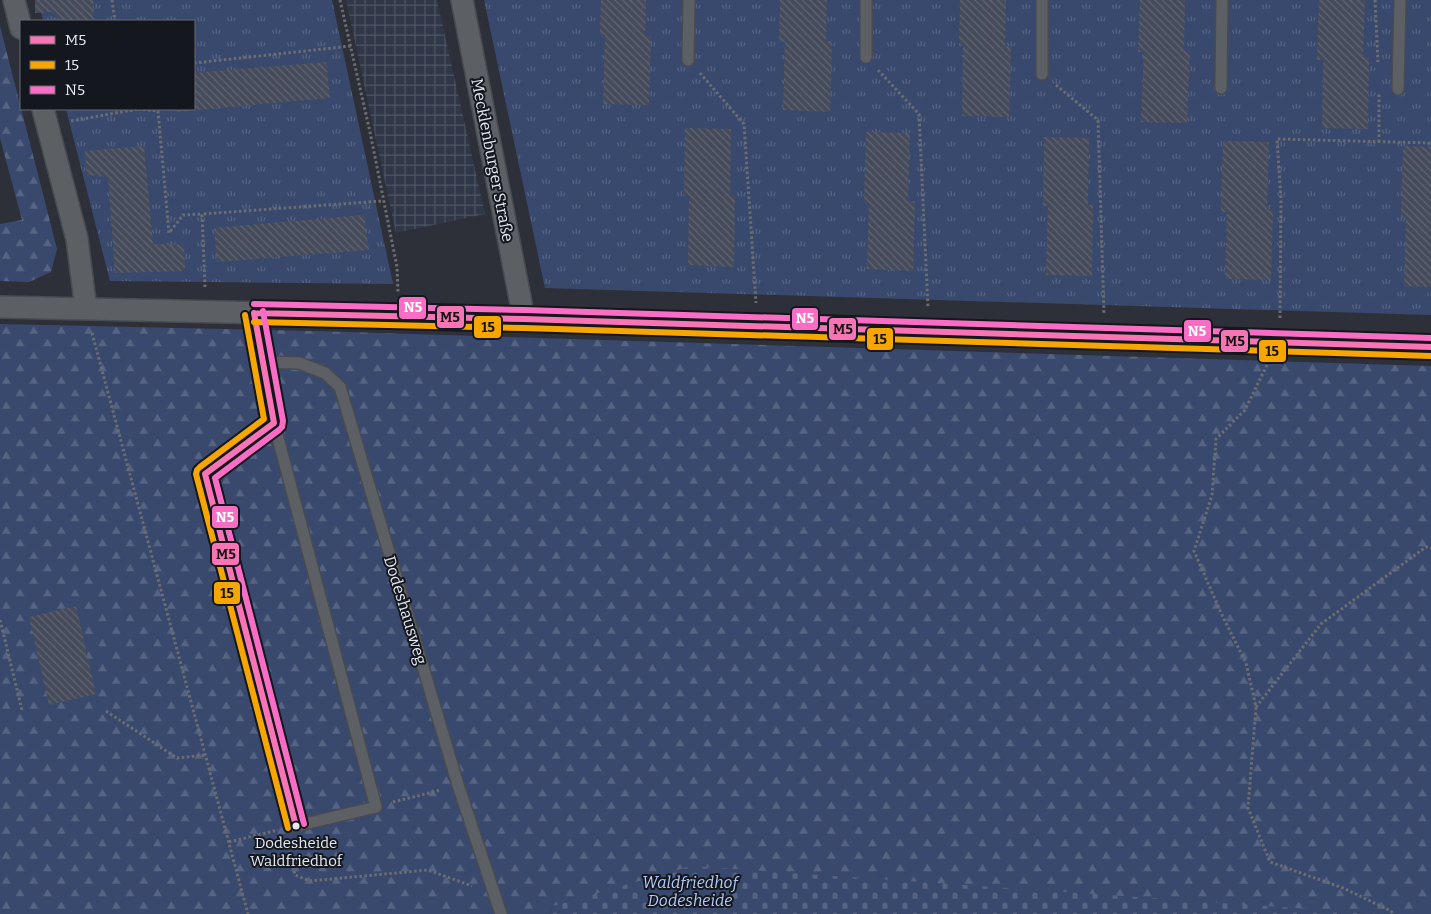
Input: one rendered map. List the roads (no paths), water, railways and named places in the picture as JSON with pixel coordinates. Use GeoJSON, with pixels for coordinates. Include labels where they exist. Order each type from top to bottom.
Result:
{"type":"FeatureCollection","features":[{"type":"Feature","properties":{"kind":"street"},"geometry":{"type":"LineString","coordinates":[[14,0],[20,24]]}},
{"type":"Feature","properties":{"kind":"street","name":"Mecklenburger Straße"},"geometry":{"type":"LineString","coordinates":[[462,0],[524,319]]}},
{"type":"Feature","properties":{"kind":"street"},"geometry":{"type":"LineString","coordinates":[[45,117],[77,239],[86,309]]}},
{"type":"Feature","properties":{"kind":"street"},"geometry":{"type":"LineString","coordinates":[[0,307],[524,319],[1431,347]]}},
{"type":"Feature","properties":{"kind":"street"},"geometry":{"type":"LineString","coordinates":[[254,313],[274,423]]}},
{"type":"Feature","properties":{"kind":"lane"},"geometry":{"type":"LineString","coordinates":[[688,60],[689,0]]}},
{"type":"Feature","properties":{"kind":"lane"},"geometry":{"type":"LineString","coordinates":[[866,0],[866,57]]}},
{"type":"Feature","properties":{"kind":"lane"},"geometry":{"type":"LineString","coordinates":[[1042,0],[1042,74]]}},
{"type":"Feature","properties":{"kind":"lane"},"geometry":{"type":"LineString","coordinates":[[1220,88],[1222,0]]}},
{"type":"Feature","properties":{"kind":"lane"},"geometry":{"type":"LineString","coordinates":[[1398,89],[1400,0]]}},
{"type":"Feature","properties":{"kind":"lane","name":"Dodeshausweg"},"geometry":{"type":"LineString","coordinates":[[263,362],[299,363],[326,372],[340,387],[458,785],[501,914]]}},
{"type":"Feature","properties":{"kind":"lane"},"geometry":{"type":"LineString","coordinates":[[274,423],[376,807],[296,826],[205,474],[274,423]]}},
{"type":"Feature","properties":{"kind":"place","name":"Dodesheide Waldfriedhof"},"geometry":{"type":"Point","coordinates":[296,826]}},
{"type":"Feature","properties":{"kind":"park label","name":"Waldfriedhof Dodesheide"},"geometry":{"type":"Point","coordinates":[690,891]}}]}
